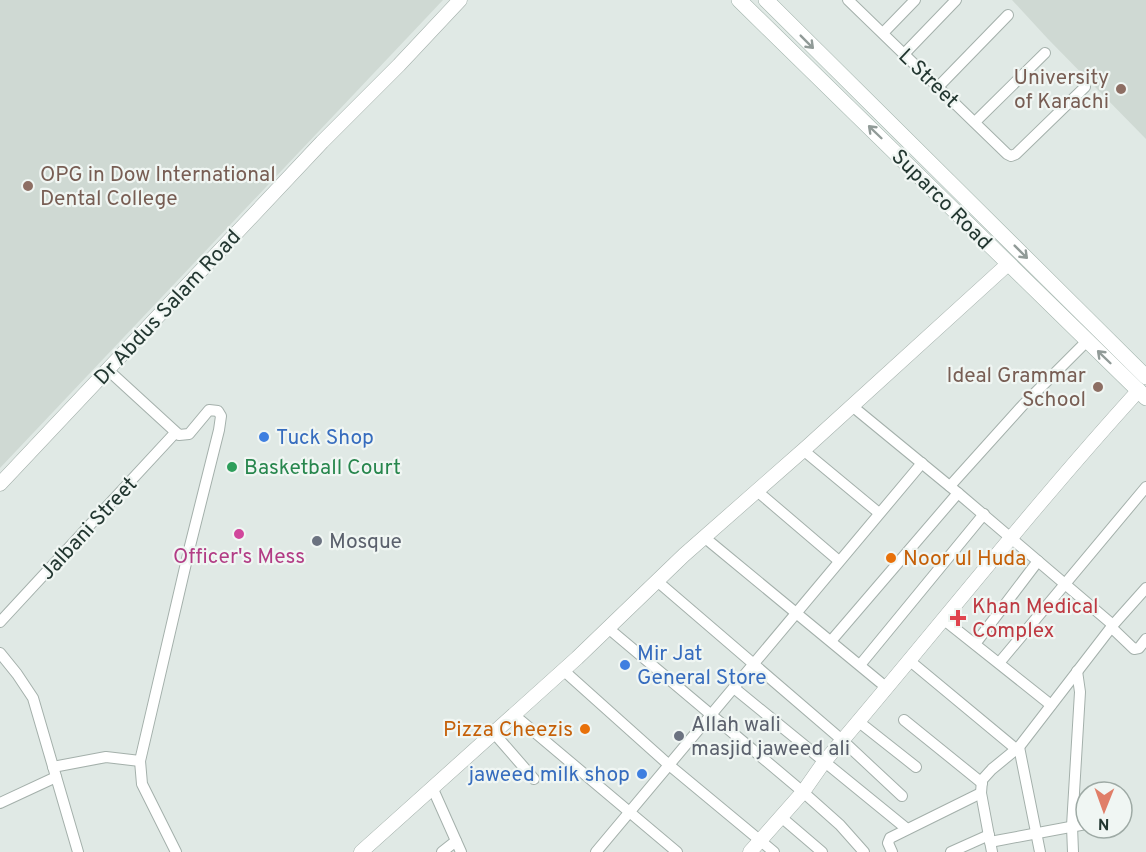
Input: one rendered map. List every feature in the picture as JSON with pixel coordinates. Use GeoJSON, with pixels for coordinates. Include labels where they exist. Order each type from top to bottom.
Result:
{"type":"FeatureCollection","features":[{"type":"Feature","properties":{"kind":"main road","name":"Suparco Road"},"geometry":{"type":"LineString","coordinates":[[739,0],[1088,340],[1129,370]]}},
{"type":"Feature","properties":{"kind":"main road","name":"Suparco Road"},"geometry":{"type":"LineString","coordinates":[[771,2],[845,80],[1001,231],[1144,388]]}},
{"type":"Feature","properties":{"kind":"main road"},"geometry":{"type":"LineString","coordinates":[[834,92],[845,80]]}},
{"type":"Feature","properties":{"kind":"street","name":"Dr Abdus Salam Road"},"geometry":{"type":"LineString","coordinates":[[0,484],[322,142],[460,0]]}},
{"type":"Feature","properties":{"kind":"street","name":"L Street"},"geometry":{"type":"LineString","coordinates":[[848,0],[1011,156],[1016,154],[1085,87]]}},
{"type":"Feature","properties":{"kind":"street"},"geometry":{"type":"LineString","coordinates":[[883,33],[915,0]]}},
{"type":"Feature","properties":{"kind":"street"},"geometry":{"type":"LineString","coordinates":[[904,54],[956,0]]}},
{"type":"Feature","properties":{"kind":"street"},"geometry":{"type":"LineString","coordinates":[[938,87],[1008,15]]}},
{"type":"Feature","properties":{"kind":"street"},"geometry":{"type":"LineString","coordinates":[[975,122],[1045,52]]}},
{"type":"Feature","properties":{"kind":"street"},"geometry":{"type":"LineString","coordinates":[[366,850],[704,537],[1008,264]]}},
{"type":"Feature","properties":{"kind":"street"},"geometry":{"type":"LineString","coordinates":[[831,641],[1023,405],[1088,340]]}},
{"type":"Feature","properties":{"kind":"street"},"geometry":{"type":"LineString","coordinates":[[108,370],[175,433],[183,436],[189,434],[209,410],[216,410],[220,413],[219,430],[140,760],[142,784],[176,852]]}},
{"type":"Feature","properties":{"kind":"street"},"geometry":{"type":"LineString","coordinates":[[750,852],[803,792],[824,762],[1011,537],[1089,446],[1144,388]]}},
{"type":"Feature","properties":{"kind":"street"},"geometry":{"type":"LineString","coordinates":[[852,406],[1011,537],[1112,626],[1134,649],[1139,648],[1146,639]]}},
{"type":"Feature","properties":{"kind":"street","name":"Jalbani Street"},"geometry":{"type":"LineString","coordinates":[[0,622],[175,433]]}},
{"type":"Feature","properties":{"kind":"street"},"geometry":{"type":"LineString","coordinates":[[803,450],[879,513]]}},
{"type":"Feature","properties":{"kind":"street"},"geometry":{"type":"LineString","coordinates":[[596,852],[922,463]]}},
{"type":"Feature","properties":{"kind":"street"},"geometry":{"type":"LineString","coordinates":[[999,663],[1146,487]]}},
{"type":"Feature","properties":{"kind":"street"},"geometry":{"type":"LineString","coordinates":[[757,491],[838,561]]}},
{"type":"Feature","properties":{"kind":"street"},"geometry":{"type":"LineString","coordinates":[[860,665],[984,514]]}},
{"type":"Feature","properties":{"kind":"street"},"geometry":{"type":"LineString","coordinates":[[704,537],[887,688]]}},
{"type":"Feature","properties":{"kind":"street"},"geometry":{"type":"LineString","coordinates":[[975,644],[1038,561]]}},
{"type":"Feature","properties":{"kind":"street"},"geometry":{"type":"LineString","coordinates":[[657,581],[842,740],[902,796]]}},
{"type":"Feature","properties":{"kind":"street"},"geometry":{"type":"LineString","coordinates":[[991,843],[981,788],[982,780],[1018,748],[1112,626],[1146,588]]}},
{"type":"Feature","properties":{"kind":"street"},"geometry":{"type":"LineString","coordinates":[[943,619],[1051,705]]}},
{"type":"Feature","properties":{"kind":"street"},"geometry":{"type":"LineString","coordinates":[[608,628],[803,792],[840,825],[864,852]]}},
{"type":"Feature","properties":{"kind":"street"},"geometry":{"type":"LineString","coordinates":[[0,654],[33,698],[78,852]]}},
{"type":"Feature","properties":{"kind":"street"},"geometry":{"type":"LineString","coordinates":[[910,661],[1018,748],[1040,852]]}},
{"type":"Feature","properties":{"kind":"street"},"geometry":{"type":"LineString","coordinates":[[563,670],[669,765],[774,852]]}},
{"type":"Feature","properties":{"kind":"street"},"geometry":{"type":"LineString","coordinates":[[1073,852],[1072,826],[1080,692],[1077,671]]}},
{"type":"Feature","properties":{"kind":"street"},"geometry":{"type":"LineString","coordinates":[[734,688],[907,829]]}},
{"type":"Feature","properties":{"kind":"street"},"geometry":{"type":"LineString","coordinates":[[513,714],[677,852]]}},
{"type":"Feature","properties":{"kind":"street"},"geometry":{"type":"LineString","coordinates":[[904,720],[981,788]]}},
{"type":"Feature","properties":{"kind":"street"},"geometry":{"type":"LineString","coordinates":[[859,722],[916,766]]}},
{"type":"Feature","properties":{"kind":"street"},"geometry":{"type":"LineString","coordinates":[[493,732],[534,779]]}},
{"type":"Feature","properties":{"kind":"street"},"geometry":{"type":"LineString","coordinates":[[0,803],[55,772],[106,757],[140,760]]}},
{"type":"Feature","properties":{"kind":"street"},"geometry":{"type":"LineString","coordinates":[[432,787],[461,852]]}},
{"type":"Feature","properties":{"kind":"street"},"geometry":{"type":"LineString","coordinates":[[890,851],[888,840],[981,788]]}},
{"type":"Feature","properties":{"kind":"street"},"geometry":{"type":"LineString","coordinates":[[781,817],[822,852]]}},
{"type":"Feature","properties":{"kind":"street"},"geometry":{"type":"LineString","coordinates":[[951,852],[1072,826]]}},
{"type":"Feature","properties":{"kind":"street"},"geometry":{"type":"LineString","coordinates":[[442,852],[456,841]]}},
{"type":"Feature","properties":{"kind":"shaded area"},"geometry":{"type":"Polygon","coordinates":[[[0,0],[443,0],[0,468],[0,0]]]}},
{"type":"Feature","properties":{"kind":"shaded area","name":"University of Karachi"},"geometry":{"type":"Polygon","coordinates":[[[1012,0],[1146,0],[1146,139],[1048,39],[1012,0]]]}},
{"type":"Feature","properties":{"kind":"place","name":"University of Karachi"},"geometry":{"type":"Point","coordinates":[1121,89]}},
{"type":"Feature","properties":{"kind":"place","name":"OPG in Dow International Dental College"},"geometry":{"type":"Point","coordinates":[28,186]}},
{"type":"Feature","properties":{"kind":"place","name":"Ideal Grammar School"},"geometry":{"type":"Point","coordinates":[1098,387]}},
{"type":"Feature","properties":{"kind":"place","name":"Tuck Shop"},"geometry":{"type":"Point","coordinates":[264,437]}},
{"type":"Feature","properties":{"kind":"place","name":"Basketball Court"},"geometry":{"type":"Point","coordinates":[232,467]}},
{"type":"Feature","properties":{"kind":"place","name":"Officer's Mess"},"geometry":{"type":"Point","coordinates":[239,534]}},
{"type":"Feature","properties":{"kind":"place","name":"Mosque"},"geometry":{"type":"Point","coordinates":[317,541]}},
{"type":"Feature","properties":{"kind":"place","name":"Noor ul Huda"},"geometry":{"type":"Point","coordinates":[891,558]}},
{"type":"Feature","properties":{"kind":"place","name":"Khan Medical Complex"},"geometry":{"type":"Point","coordinates":[958,618]}},
{"type":"Feature","properties":{"kind":"place","name":"Mir Jat General Store"},"geometry":{"type":"Point","coordinates":[625,665]}},
{"type":"Feature","properties":{"kind":"place","name":"Pizza Cheezis"},"geometry":{"type":"Point","coordinates":[585,729]}},
{"type":"Feature","properties":{"kind":"place","name":"Allah wali masjid jaweed ali"},"geometry":{"type":"Point","coordinates":[679,736]}},
{"type":"Feature","properties":{"kind":"place","name":"jaweed milk shop"},"geometry":{"type":"Point","coordinates":[642,774]}}]}
